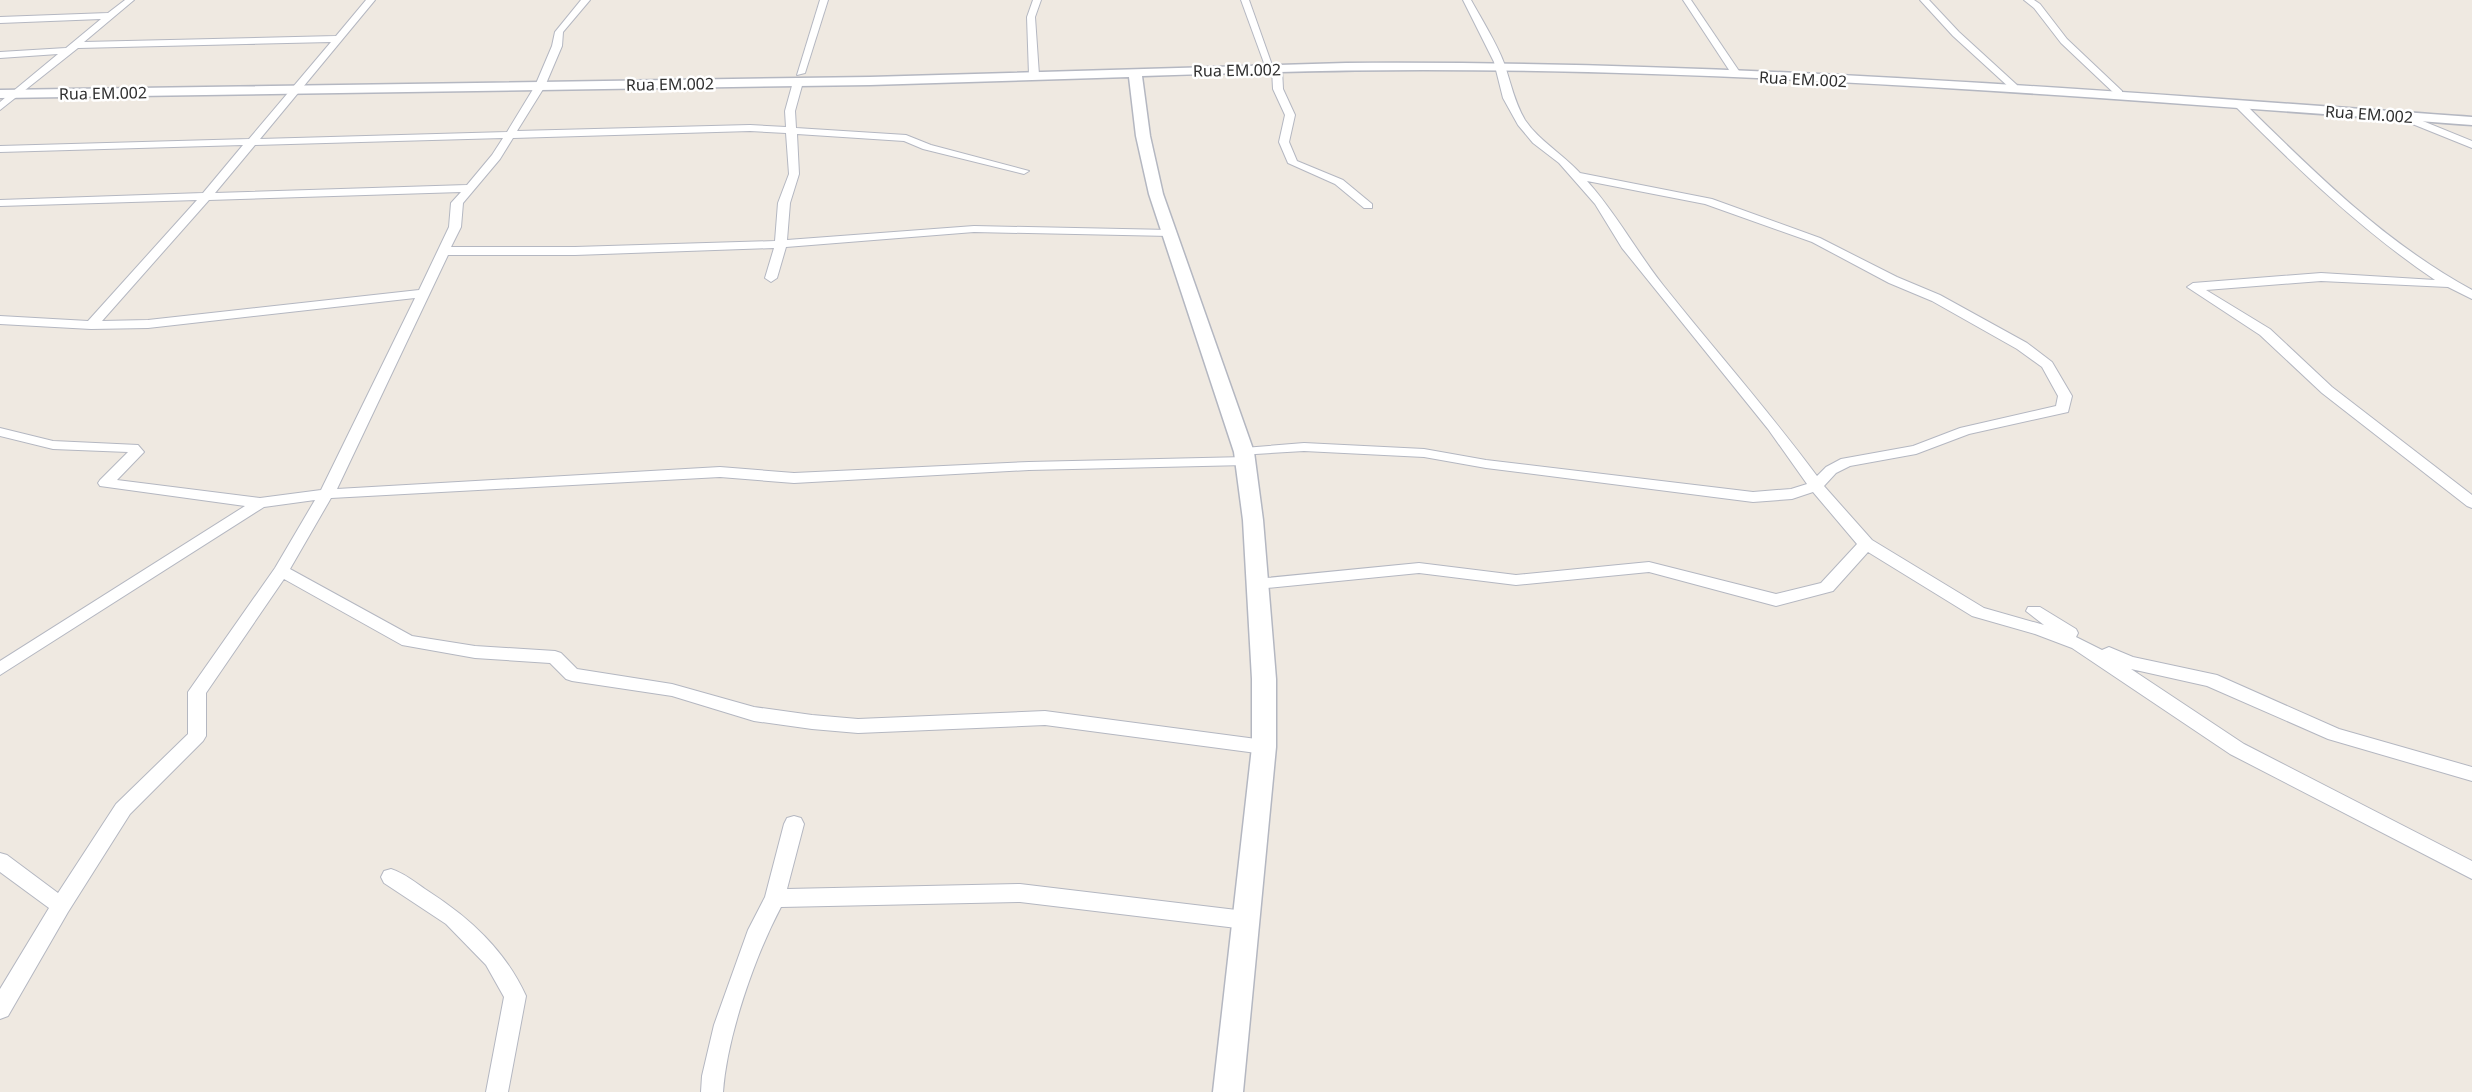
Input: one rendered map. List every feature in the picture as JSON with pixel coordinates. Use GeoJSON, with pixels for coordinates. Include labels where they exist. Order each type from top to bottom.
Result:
{"type":"FeatureCollection","features":[{"type":"Feature","properties":{"kind":"street"},"geometry":{"type":"LineString","coordinates":[[0,107],[130,0]]}},
{"type":"Feature","properties":{"kind":"street"},"geometry":{"type":"LineString","coordinates":[[91,325],[205,197],[371,0]]}},
{"type":"Feature","properties":{"kind":"street"},"geometry":{"type":"LineString","coordinates":[[0,1009],[123,809],[197,736],[197,692],[281,571],[327,494],[384,382],[455,227],[457,203],[496,157],[541,82],[557,46],[559,32],[586,0]]}},
{"type":"Feature","properties":{"kind":"street"},"geometry":{"type":"LineString","coordinates":[[771,278],[781,244],[784,203],[794,174],[790,111],[824,0]]}},
{"type":"Feature","properties":{"kind":"street"},"geometry":{"type":"LineString","coordinates":[[1034,71],[1031,17],[1037,0]]}},
{"type":"Feature","properties":{"kind":"street"},"geometry":{"type":"LineString","coordinates":[[1245,0],[1290,115],[1284,142],[1293,163],[1339,182],[1368,206]]}},
{"type":"Feature","properties":{"kind":"street"},"geometry":{"type":"LineString","coordinates":[[1467,0],[1498,65],[1508,98],[1522,122],[1538,141],[1578,176],[1600,202],[1626,245],[1658,287],[1866,544],[1978,612],[2078,644],[2238,749],[2472,871]]}},
{"type":"Feature","properties":{"kind":"street"},"geometry":{"type":"LineString","coordinates":[[1687,0],[1734,71]]}},
{"type":"Feature","properties":{"kind":"street"},"geometry":{"type":"LineString","coordinates":[[1924,0],[1955,37],[1980,54],[2014,87]]}},
{"type":"Feature","properties":{"kind":"street"},"geometry":{"type":"LineString","coordinates":[[2028,0],[2037,6],[2064,41],[2119,93]]}},
{"type":"Feature","properties":{"kind":"street"},"geometry":{"type":"LineString","coordinates":[[0,20],[112,16]]}},
{"type":"Feature","properties":{"kind":"street"},"geometry":{"type":"LineString","coordinates":[[0,55],[72,48],[336,39]]}},
{"type":"Feature","properties":{"kind":"street","name":"Rua EM.002"},"geometry":{"type":"LineString","coordinates":[[1498,65],[1735,75],[2472,119]]}},
{"type":"Feature","properties":{"kind":"street","name":"Rua EM.002"},"geometry":{"type":"LineString","coordinates":[[0,87],[22,90],[297,86],[1273,66],[1498,65],[1734,71],[2119,93],[2472,119]]}},
{"type":"Feature","properties":{"kind":"street","name":"Rua EM.002"},"geometry":{"type":"LineString","coordinates":[[1034,71],[1135,71],[1273,66]]}},
{"type":"Feature","properties":{"kind":"street"},"geometry":{"type":"LineString","coordinates":[[1135,71],[1146,148],[1156,194],[1245,456],[1253,520],[1264,679],[1264,747],[1228,1092]]}},
{"type":"Feature","properties":{"kind":"street","name":"Rua EM.002"},"geometry":{"type":"LineString","coordinates":[[0,94],[22,90]]}},
{"type":"Feature","properties":{"kind":"street"},"geometry":{"type":"LineString","coordinates":[[2239,104],[2300,164],[2382,235],[2449,284],[2472,295]]}},
{"type":"Feature","properties":{"kind":"street"},"geometry":{"type":"LineString","coordinates":[[2404,117],[2472,145]]}},
{"type":"Feature","properties":{"kind":"street"},"geometry":{"type":"LineString","coordinates":[[0,149],[750,128],[906,138],[927,147],[1024,171]]}},
{"type":"Feature","properties":{"kind":"street"},"geometry":{"type":"LineString","coordinates":[[0,432],[53,445],[133,448],[137,452],[105,483],[260,503],[327,494],[720,472],[794,478],[1245,456],[1304,447],[1424,453],[1753,498],[1792,494],[1816,485],[1830,470],[1846,462],[1916,450],[1965,431],[2063,409],[2065,396],[2047,365],[2022,346],[1936,298],[1893,280],[1816,240],[1709,201],[1578,176]]}},
{"type":"Feature","properties":{"kind":"street"},"geometry":{"type":"LineString","coordinates":[[0,203],[471,188]]}},
{"type":"Feature","properties":{"kind":"street"},"geometry":{"type":"LineString","coordinates":[[444,251],[575,251],[781,244],[974,229],[1170,233]]}},
{"type":"Feature","properties":{"kind":"street"},"geometry":{"type":"LineString","coordinates":[[2449,284],[2321,277],[2193,287],[2264,332],[2327,390],[2472,503]]}},
{"type":"Feature","properties":{"kind":"street"},"geometry":{"type":"LineString","coordinates":[[0,320],[91,325],[148,324],[424,293]]}},
{"type":"Feature","properties":{"kind":"street"},"geometry":{"type":"LineString","coordinates":[[0,669],[260,503]]}},
{"type":"Feature","properties":{"kind":"street"},"geometry":{"type":"LineString","coordinates":[[1256,584],[1419,568],[1516,579],[1649,568],[1776,600],[1827,587],[1866,544]]}},
{"type":"Feature","properties":{"kind":"street"},"geometry":{"type":"LineString","coordinates":[[281,571],[408,641],[475,652],[555,657],[572,675],[672,690],[754,714],[858,726],[1045,718],[1264,747]]}},
{"type":"Feature","properties":{"kind":"street"},"geometry":{"type":"LineString","coordinates":[[2034,611],[2092,646],[2130,662],[2211,680],[2334,734],[2472,774]]}},
{"type":"Feature","properties":{"kind":"street"},"geometry":{"type":"LineString","coordinates":[[712,1092],[725,1025],[758,930],[775,898],[794,824]]}},
{"type":"Feature","properties":{"kind":"street"},"geometry":{"type":"LineString","coordinates":[[0,860],[61,906]]}},
{"type":"Feature","properties":{"kind":"street"},"geometry":{"type":"LineString","coordinates":[[391,877],[453,918],[493,958],[515,996],[497,1092]]}},
{"type":"Feature","properties":{"kind":"street"},"geometry":{"type":"LineString","coordinates":[[775,898],[1020,893],[1245,920]]}}]}
